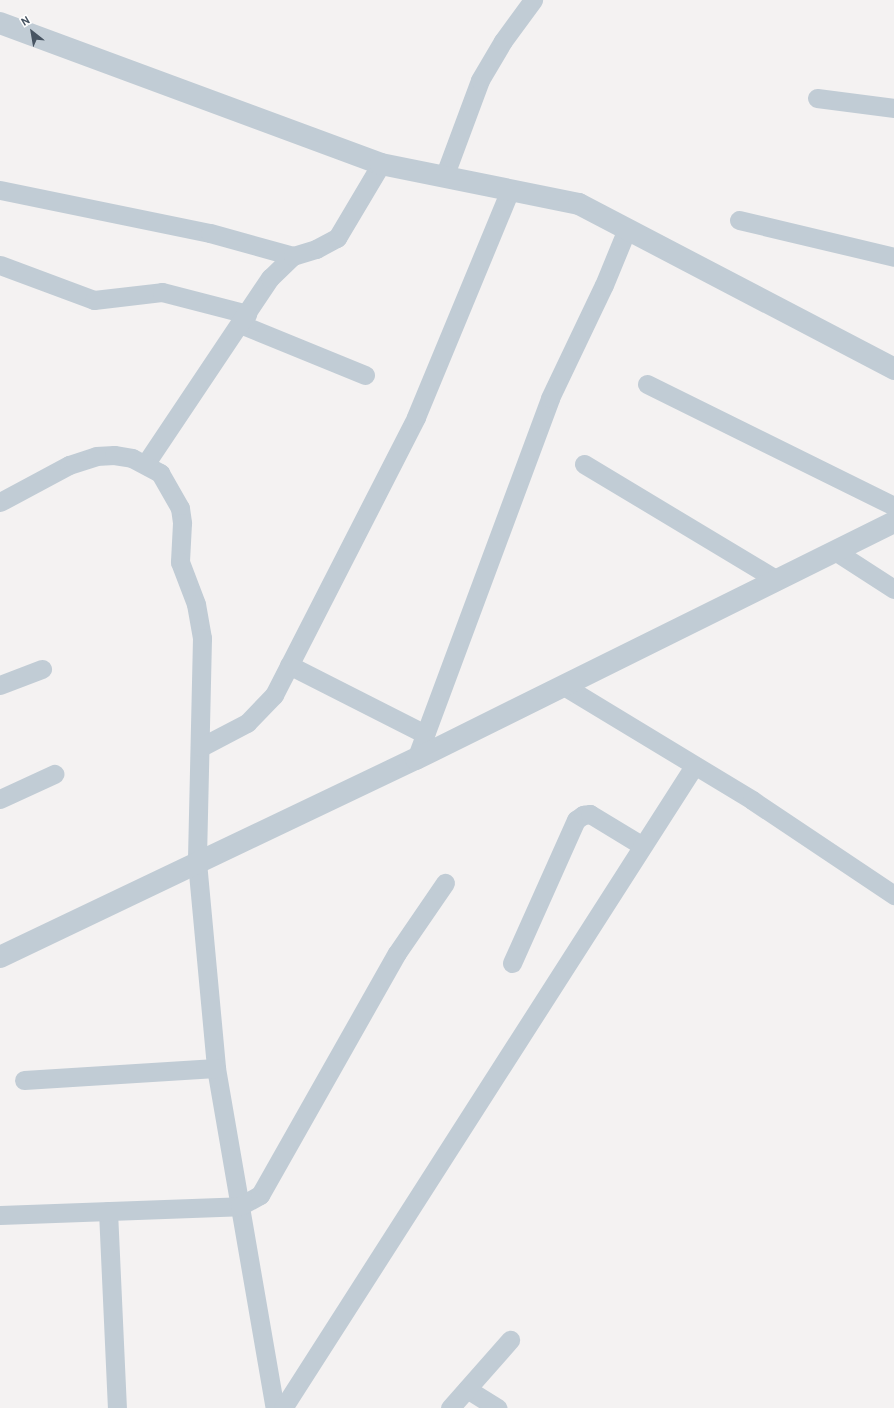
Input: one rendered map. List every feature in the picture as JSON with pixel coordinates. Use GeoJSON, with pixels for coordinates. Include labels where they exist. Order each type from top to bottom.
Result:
{"type":"FeatureCollection","features":[{"type":"Feature","properties":{"kind":"street"},"geometry":{"type":"LineString","coordinates":[[444,177],[480,80],[503,41],[533,0]]}},
{"type":"Feature","properties":{"kind":"street"},"geometry":{"type":"LineString","coordinates":[[0,23],[381,164],[579,204],[894,369]]}},
{"type":"Feature","properties":{"kind":"street"},"geometry":{"type":"LineString","coordinates":[[818,98],[894,108]]}},
{"type":"Feature","properties":{"kind":"street"},"geometry":{"type":"LineString","coordinates":[[146,464],[270,278],[293,256],[316,249],[337,238],[381,164]]}},
{"type":"Feature","properties":{"kind":"street"},"geometry":{"type":"LineString","coordinates":[[0,190],[210,233],[293,256]]}},
{"type":"Feature","properties":{"kind":"street"},"geometry":{"type":"LineString","coordinates":[[201,747],[251,720],[274,695],[416,417],[510,190]]}},
{"type":"Feature","properties":{"kind":"street"},"geometry":{"type":"LineString","coordinates":[[739,220],[894,258]]}},
{"type":"Feature","properties":{"kind":"street"},"geometry":{"type":"LineString","coordinates":[[416,759],[550,398],[604,285],[627,229]]}},
{"type":"Feature","properties":{"kind":"street"},"geometry":{"type":"LineString","coordinates":[[0,265],[94,300],[162,292],[243,319],[365,375]]}},
{"type":"Feature","properties":{"kind":"street"},"geometry":{"type":"LineString","coordinates":[[646,384],[894,506]]}},
{"type":"Feature","properties":{"kind":"street"},"geometry":{"type":"LineString","coordinates":[[0,502],[49,474],[96,456],[114,455],[146,464],[160,473],[180,508],[182,523],[180,562],[200,619],[201,747],[197,862],[216,1068],[275,1408]]}},
{"type":"Feature","properties":{"kind":"street"},"geometry":{"type":"LineString","coordinates":[[584,464],[777,580]]}},
{"type":"Feature","properties":{"kind":"street"},"geometry":{"type":"LineString","coordinates":[[0,957],[416,759],[894,522]]}},
{"type":"Feature","properties":{"kind":"street"},"geometry":{"type":"LineString","coordinates":[[835,551],[894,589]]}},
{"type":"Feature","properties":{"kind":"street"},"geometry":{"type":"LineString","coordinates":[[289,665],[425,734]]}},
{"type":"Feature","properties":{"kind":"street"},"geometry":{"type":"LineString","coordinates":[[0,685],[42,669]]}},
{"type":"Feature","properties":{"kind":"street"},"geometry":{"type":"LineString","coordinates":[[564,686],[752,800],[894,895]]}},
{"type":"Feature","properties":{"kind":"street"},"geometry":{"type":"LineString","coordinates":[[283,1408],[566,967],[641,845],[694,766]]}},
{"type":"Feature","properties":{"kind":"street"},"geometry":{"type":"LineString","coordinates":[[0,799],[54,774]]}},
{"type":"Feature","properties":{"kind":"street"},"geometry":{"type":"LineString","coordinates":[[512,963],[576,820],[582,815],[590,814],[641,845]]}},
{"type":"Feature","properties":{"kind":"street"},"geometry":{"type":"LineString","coordinates":[[0,1215],[240,1206],[260,1195],[398,953],[445,883]]}},
{"type":"Feature","properties":{"kind":"street"},"geometry":{"type":"LineString","coordinates":[[24,1080],[216,1068]]}},
{"type":"Feature","properties":{"kind":"street"},"geometry":{"type":"LineString","coordinates":[[108,1211],[117,1408]]}},
{"type":"Feature","properties":{"kind":"street"},"geometry":{"type":"LineString","coordinates":[[450,1408],[510,1340]]}},
{"type":"Feature","properties":{"kind":"street"},"geometry":{"type":"LineString","coordinates":[[467,1389],[498,1408]]}}]}
